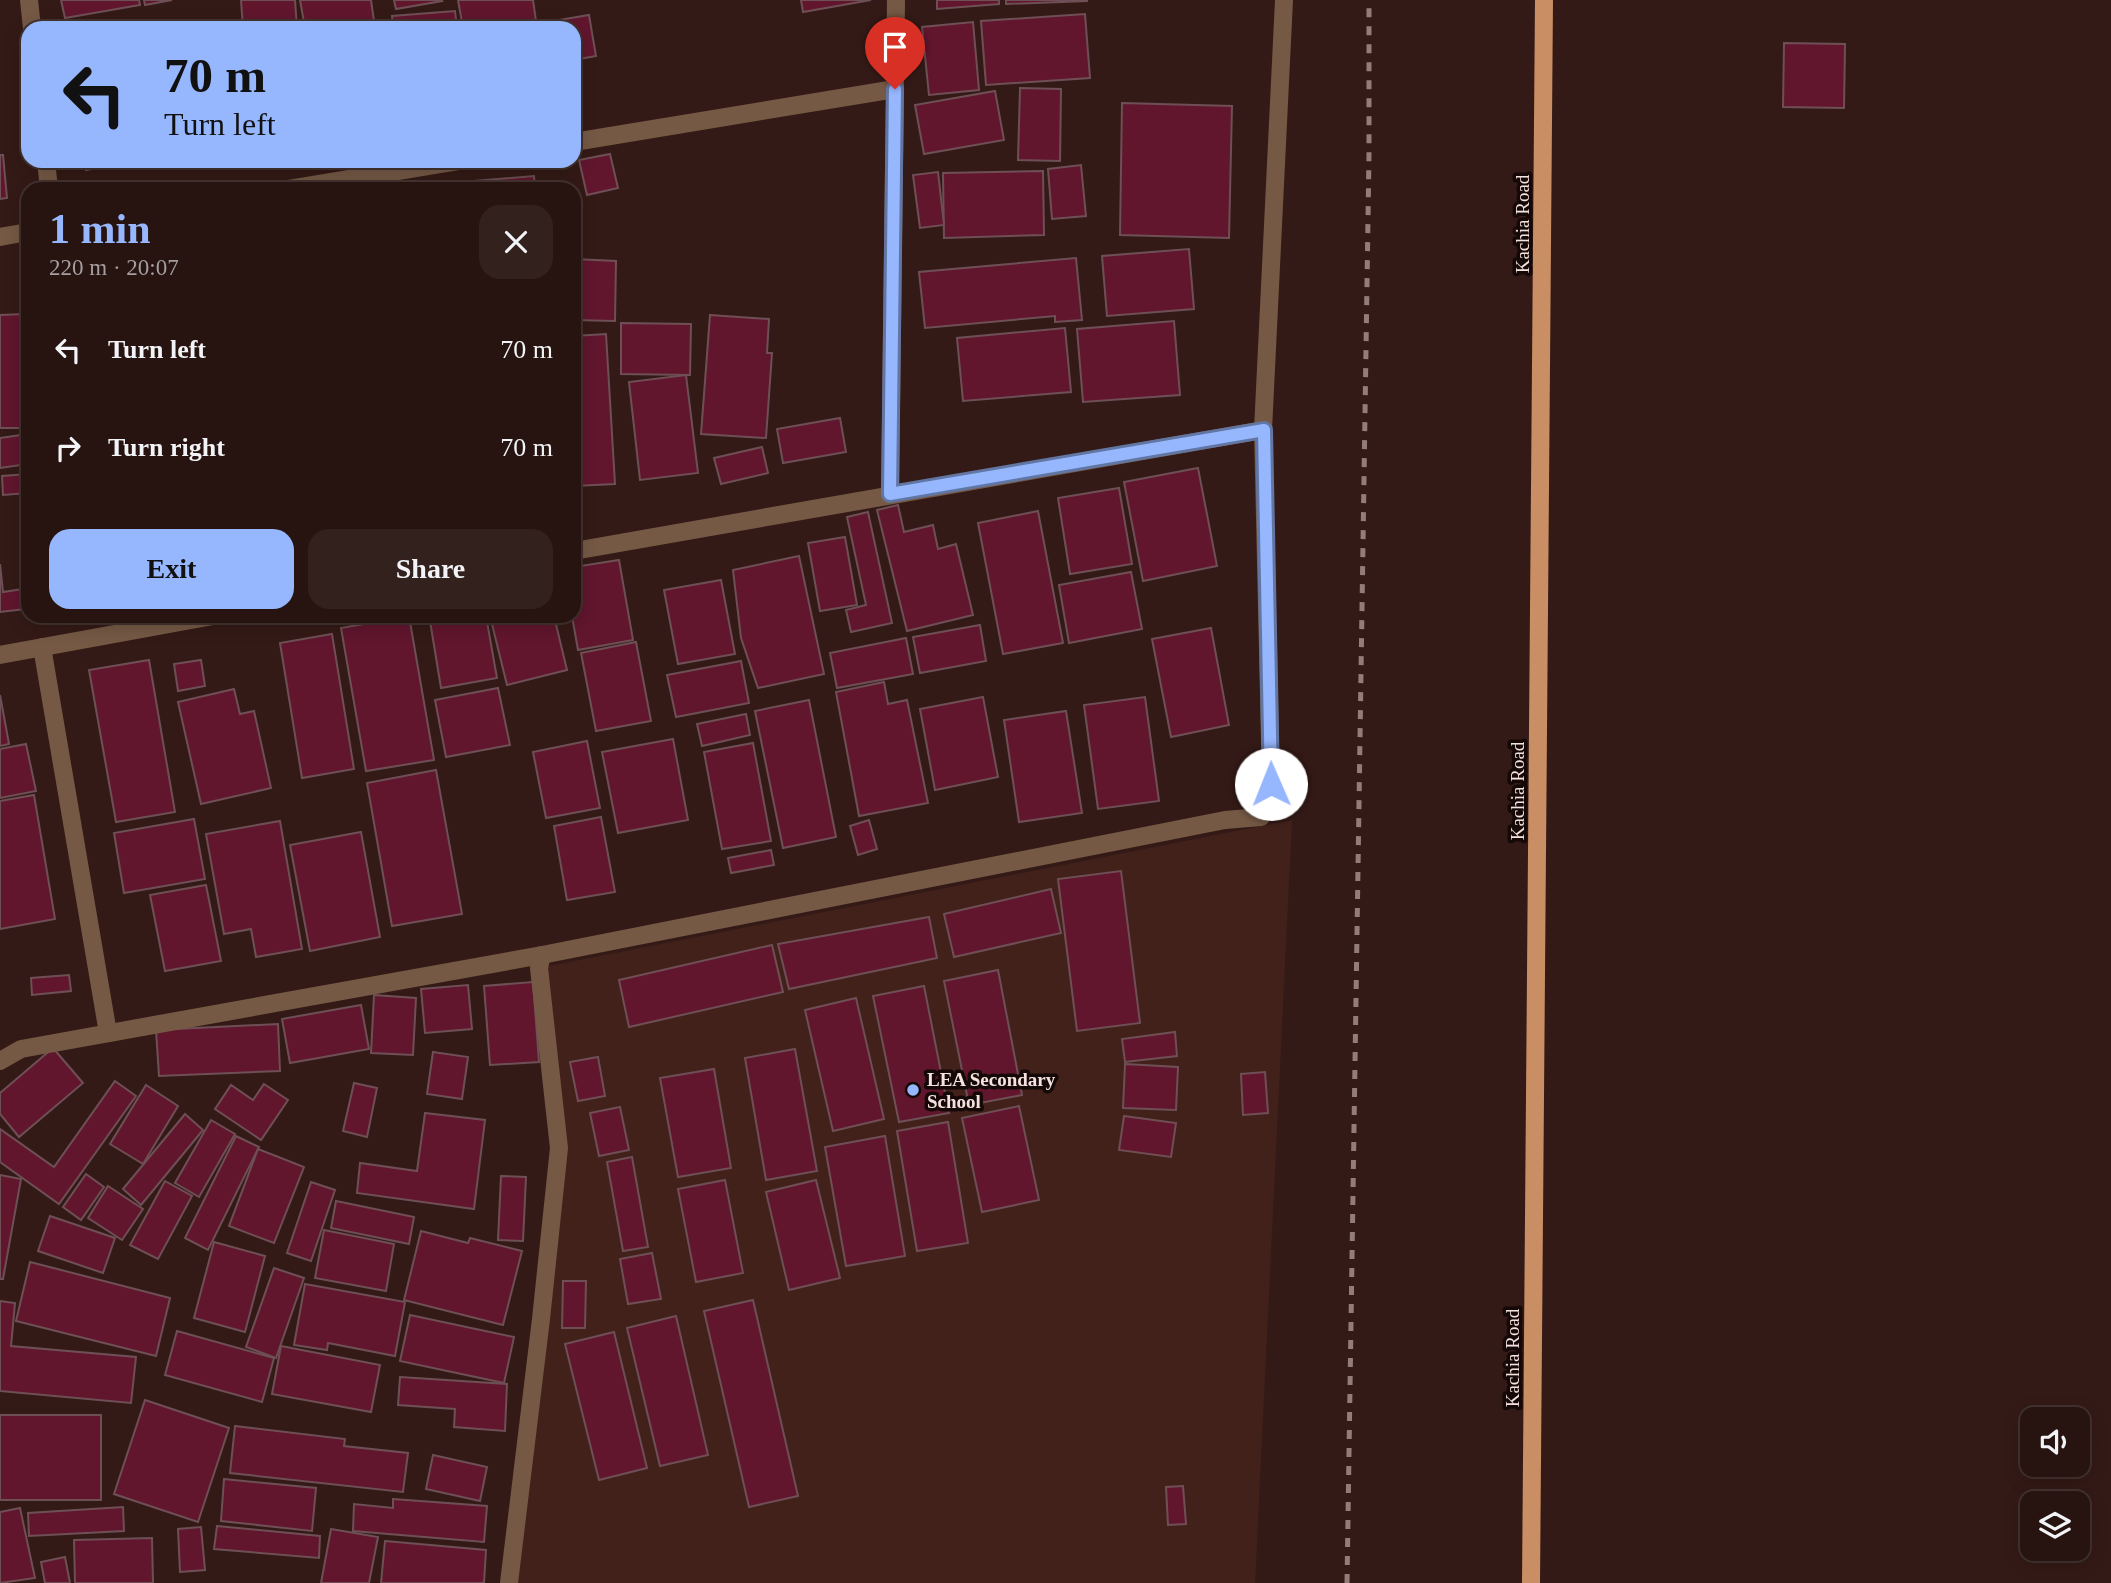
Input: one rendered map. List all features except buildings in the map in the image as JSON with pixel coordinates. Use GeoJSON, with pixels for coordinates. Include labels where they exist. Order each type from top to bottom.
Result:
{"type":"FeatureCollection","features":[{"type":"Feature","properties":{"kind":"main road","name":"Kachia Road"},"geometry":{"type":"LineString","coordinates":[[1531,1583],[1544,0]]}},
{"type":"Feature","properties":{"kind":"street"},"geometry":{"type":"LineString","coordinates":[[29,0],[31,21]]}},
{"type":"Feature","properties":{"kind":"street"},"geometry":{"type":"LineString","coordinates":[[890,494],[896,0]]}},
{"type":"Feature","properties":{"kind":"street"},"geometry":{"type":"LineString","coordinates":[[0,1061],[21,1049],[542,955],[1225,820],[1261,817],[1271,784],[1264,430],[1284,0]]}},
{"type":"Feature","properties":{"kind":"street"},"geometry":{"type":"LineString","coordinates":[[581,141],[895,89]]}},
{"type":"Feature","properties":{"kind":"street"},"geometry":{"type":"LineString","coordinates":[[331,182],[416,168]]}},
{"type":"Feature","properties":{"kind":"street"},"geometry":{"type":"LineString","coordinates":[[0,237],[21,233]]}},
{"type":"Feature","properties":{"kind":"street"},"geometry":{"type":"LineString","coordinates":[[581,550],[1264,430]]}},
{"type":"Feature","properties":{"kind":"street"},"geometry":{"type":"LineString","coordinates":[[0,654],[174,623]]}},
{"type":"Feature","properties":{"kind":"street"},"geometry":{"type":"LineString","coordinates":[[42,647],[108,1033]]}},
{"type":"Feature","properties":{"kind":"street"},"geometry":{"type":"LineString","coordinates":[[509,1583],[559,1148],[539,968],[542,955]]}},
{"type":"Feature","properties":{"kind":"shaded area","name":"LEA Secondary School"},"geometry":{"type":"Polygon","coordinates":[[[1292,820],[1255,1583],[506,1583],[554,1211],[539,968],[1292,820]]]}},
{"type":"Feature","properties":{"kind":"railway"},"geometry":{"type":"LineString","coordinates":[[1347,1583],[1369,154],[1369,0]]}},
{"type":"Feature","properties":{"kind":"place","name":"LEA Secondary School"},"geometry":{"type":"Point","coordinates":[913,1090]}},
{"type":"Feature","properties":{"kind":"route"},"geometry":{"type":"LineString","coordinates":[[895,89],[890,494],[1264,430],[1271,784]]}}]}
